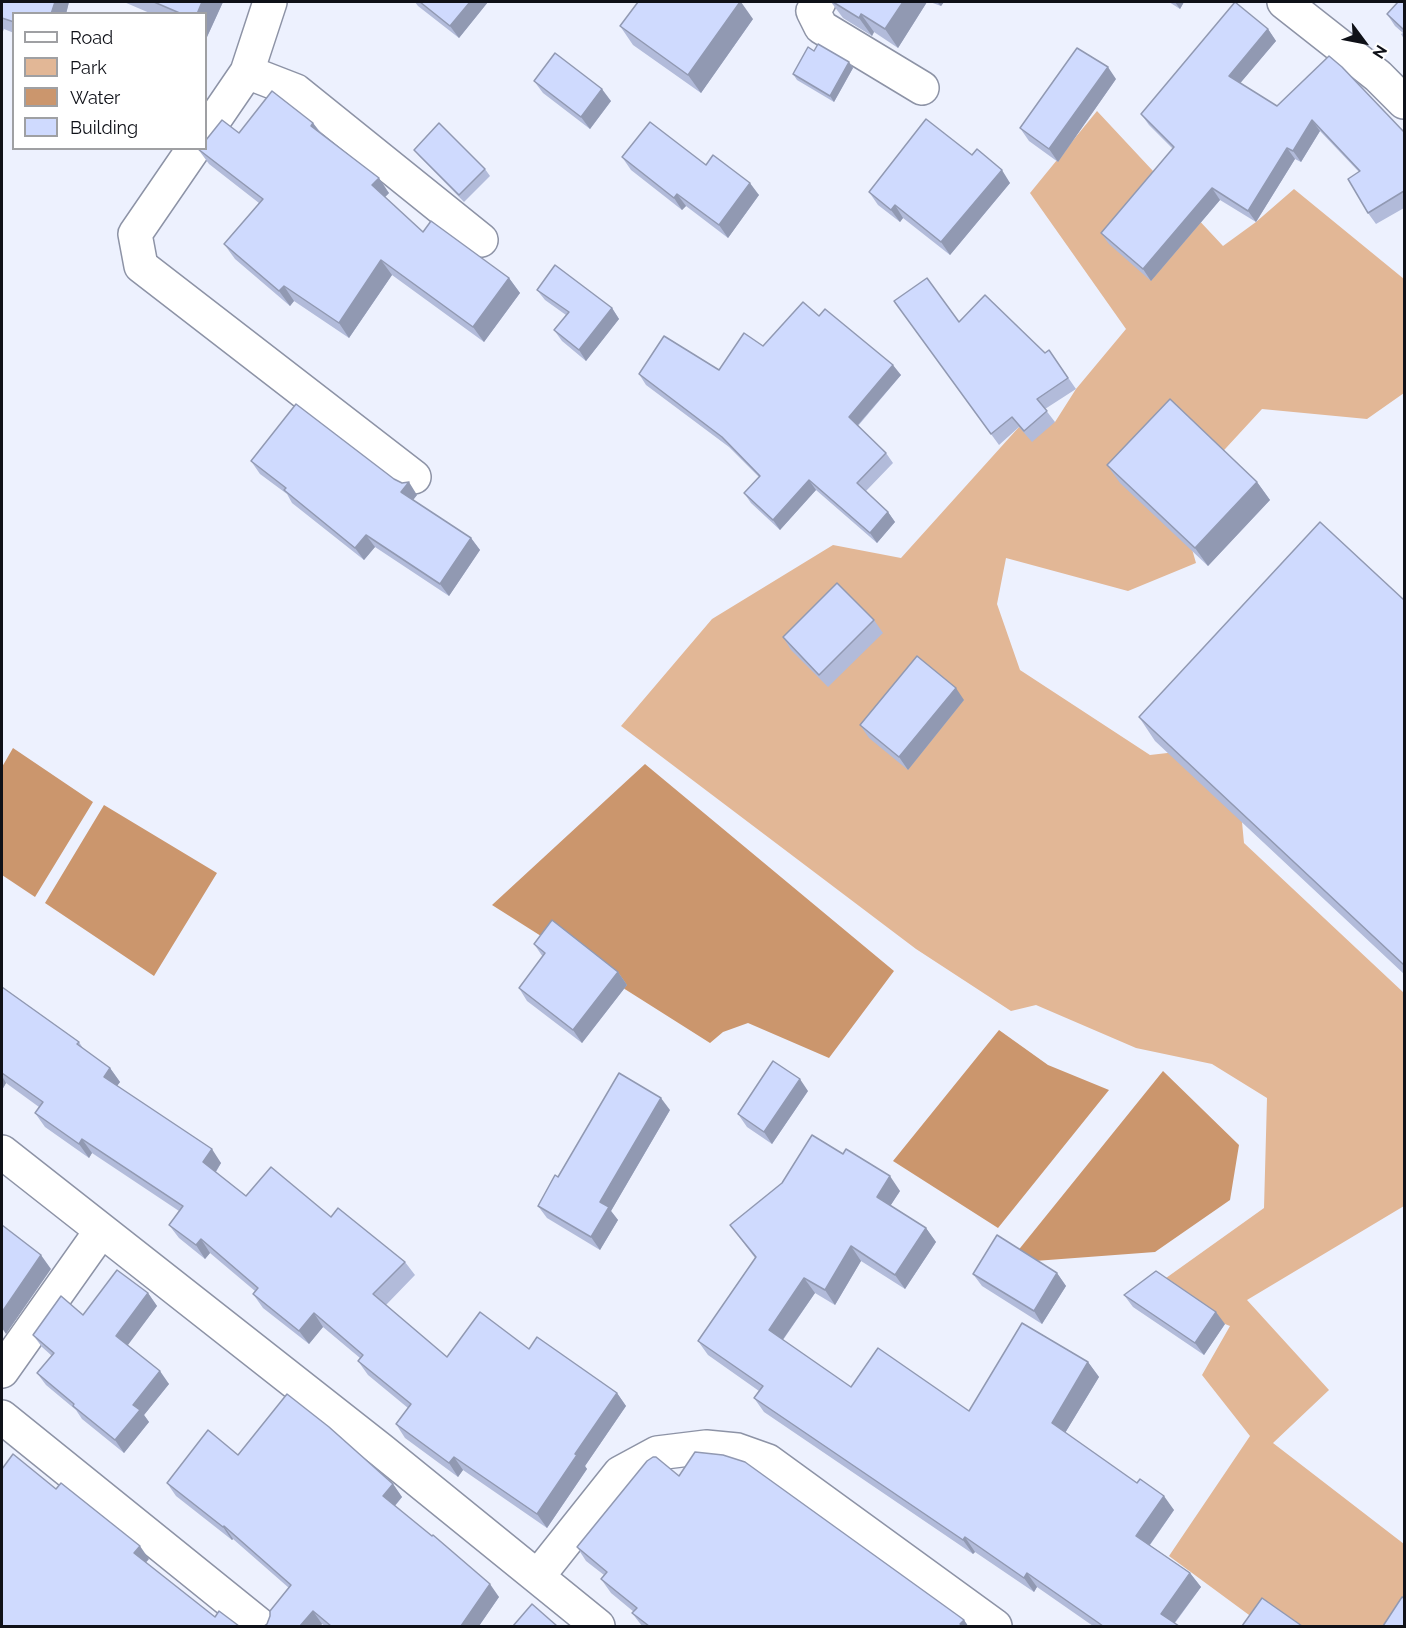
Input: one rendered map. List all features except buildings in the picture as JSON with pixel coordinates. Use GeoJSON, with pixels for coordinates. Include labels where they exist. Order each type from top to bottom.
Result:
{"type":"FeatureCollection","features":[{"type":"Feature","properties":{"kind":"street"},"geometry":{"type":"LineString","coordinates":[[207,131],[247,72],[270,2]]}},
{"type":"Feature","properties":{"kind":"street"},"geometry":{"type":"LineString","coordinates":[[819,2],[813,11],[821,27],[921,88]]}},
{"type":"Feature","properties":{"kind":"street"},"geometry":{"type":"LineString","coordinates":[[1284,2],[1378,76],[1404,102]]}},
{"type":"Feature","properties":{"kind":"street"},"geometry":{"type":"LineString","coordinates":[[247,72],[296,91],[481,240]]}},
{"type":"Feature","properties":{"kind":"street"},"geometry":{"type":"LineString","coordinates":[[193,150],[135,234],[141,266],[414,477]]}},
{"type":"Feature","properties":{"kind":"street"},"geometry":{"type":"LineString","coordinates":[[2,1152],[381,1450],[598,1626]]}},
{"type":"Feature","properties":{"kind":"street"},"geometry":{"type":"LineString","coordinates":[[2,1371],[101,1231]]}},
{"type":"Feature","properties":{"kind":"street"},"geometry":{"type":"LineString","coordinates":[[2,1417],[261,1626]]}},
{"type":"Feature","properties":{"kind":"street"},"geometry":{"type":"LineString","coordinates":[[538,1576],[620,1473],[657,1454],[706,1447],[737,1450],[768,1461],[995,1626]]}},
{"type":"Feature","properties":{"kind":"green space"},"geometry":{"type":"Polygon","coordinates":[[[1097,111],[1223,246],[1256,222],[1294,189],[1404,279],[1404,393],[1367,419],[1262,409],[1178,500],[1196,563],[1128,591],[1006,558],[997,604],[1020,670],[1150,755],[1202,749],[1238,780],[1244,843],[1404,993],[1404,1206],[1247,1300],[1329,1390],[1273,1443],[1404,1544],[1404,1626],[1264,1626],[1169,1556],[1250,1436],[1202,1375],[1230,1326],[1166,1278],[1264,1208],[1267,1098],[1212,1064],[1136,1048],[1036,1005],[1011,1011],[916,949],[621,726],[712,619],[833,545],[901,558],[1019,427],[1055,422],[1076,389],[1126,329],[1030,193],[1097,111]]]}},
{"type":"Feature","properties":{"kind":"water"},"geometry":{"type":"Polygon","coordinates":[[[13,748],[93,802],[35,897],[2,875],[2,767],[13,748]]]}},
{"type":"Feature","properties":{"kind":"water"},"geometry":{"type":"Polygon","coordinates":[[[645,764],[894,971],[829,1058],[748,1023],[723,1032],[710,1043],[492,905],[645,764]]]}},
{"type":"Feature","properties":{"kind":"water"},"geometry":{"type":"Polygon","coordinates":[[[104,805],[217,873],[154,976],[45,903],[104,805]]]}},
{"type":"Feature","properties":{"kind":"water"},"geometry":{"type":"Polygon","coordinates":[[[999,1030],[1048,1065],[1109,1090],[998,1228],[893,1161],[999,1030]]]}},
{"type":"Feature","properties":{"kind":"water"},"geometry":{"type":"Polygon","coordinates":[[[1163,1071],[1239,1145],[1230,1200],[1155,1252],[1008,1263],[1163,1071]]]}}]}
